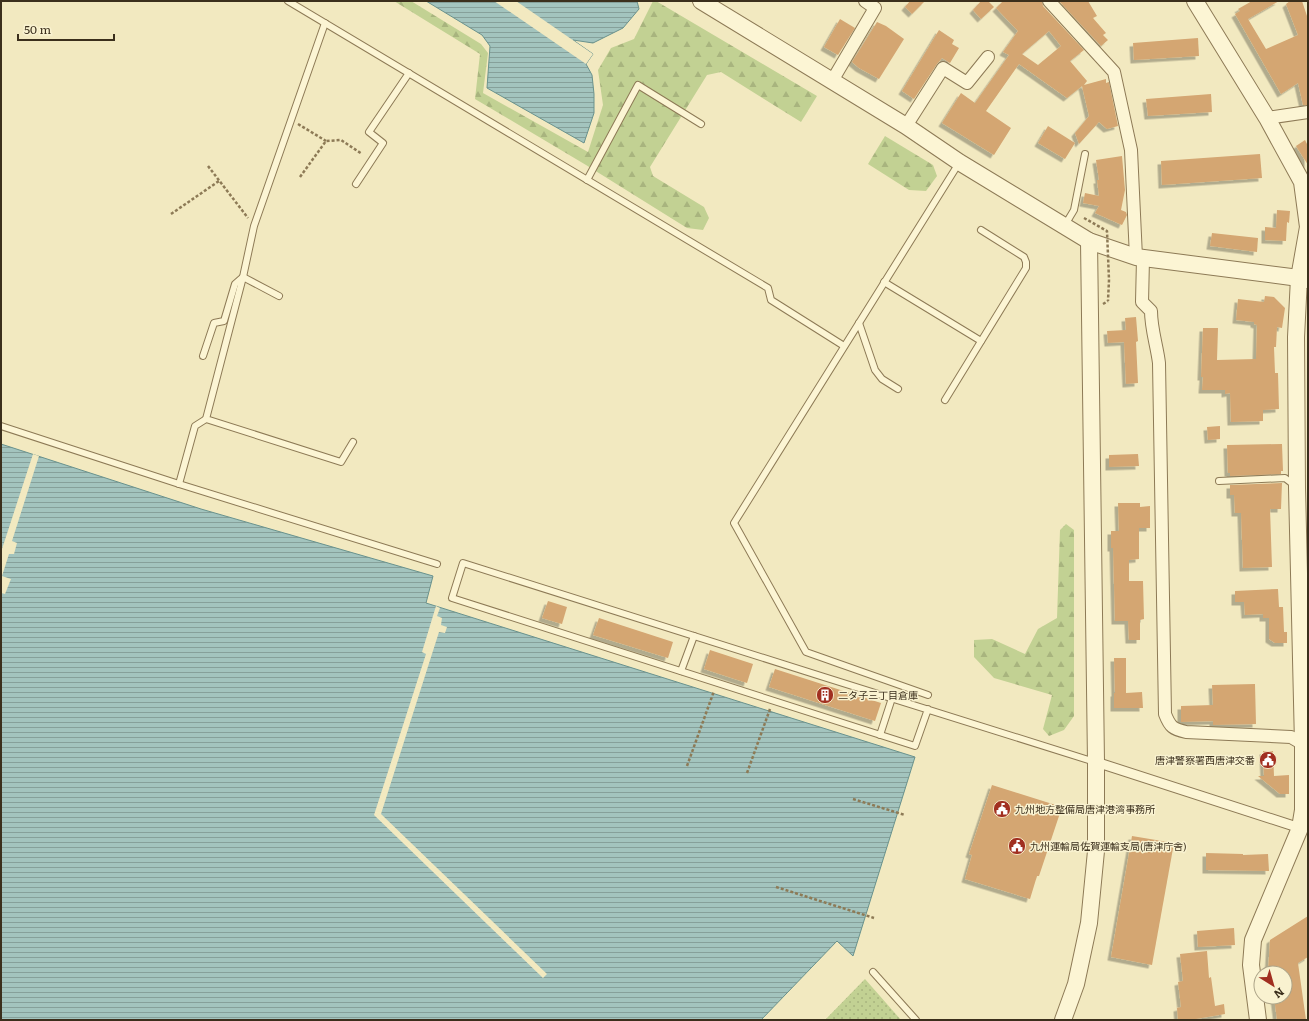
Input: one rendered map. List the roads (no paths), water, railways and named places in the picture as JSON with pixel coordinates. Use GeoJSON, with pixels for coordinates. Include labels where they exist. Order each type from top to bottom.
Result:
{"type":"FeatureCollection","features":[{"type":"Feature","properties":{"kind":"street"},"geometry":{"type":"LineString","coordinates":[[701,1],[906,126],[960,162],[1089,241],[1139,258],[1303,278]]}},
{"type":"Feature","properties":{"kind":"street"},"geometry":{"type":"LineString","coordinates":[[832,81],[875,8],[865,1]]}},
{"type":"Feature","properties":{"kind":"street"},"geometry":{"type":"LineString","coordinates":[[1049,1],[1114,72],[1131,150],[1142,302],[1151,311],[1151,321],[1158,348],[1160,371],[1166,714],[1169,723],[1175,729],[1186,732],[1291,737],[1306,745]]}},
{"type":"Feature","properties":{"kind":"street"},"geometry":{"type":"LineString","coordinates":[[1195,1],[1267,118],[1302,182],[1308,227],[1303,278],[1302,338],[1302,488],[1306,811],[1253,940],[1251,965],[1258,1020]]}},
{"type":"Feature","properties":{"kind":"street"},"geometry":{"type":"LineString","coordinates":[[906,126],[943,68],[967,83],[988,57]]}},
{"type":"Feature","properties":{"kind":"street"},"geometry":{"type":"LineString","coordinates":[[1267,118],[1308,112]]}},
{"type":"Feature","properties":{"kind":"street"},"geometry":{"type":"LineString","coordinates":[[1064,1020],[1076,984],[1089,923],[1096,851],[1089,241]]}},
{"type":"Feature","properties":{"kind":"street"},"geometry":{"type":"LineString","coordinates":[[1096,762],[1300,828]]}},
{"type":"Feature","properties":{"kind":"lane"},"geometry":{"type":"LineString","coordinates":[[288,1],[768,288],[771,300],[844,346]]}},
{"type":"Feature","properties":{"kind":"lane"},"geometry":{"type":"LineString","coordinates":[[179,484],[195,426],[206,419],[243,277],[254,226],[325,23]]}},
{"type":"Feature","properties":{"kind":"lane"},"geometry":{"type":"LineString","coordinates":[[356,184],[383,143],[369,132],[409,73]]}},
{"type":"Feature","properties":{"kind":"lane"},"geometry":{"type":"LineString","coordinates":[[587,180],[638,85],[701,124]]}},
{"type":"Feature","properties":{"kind":"lane"},"geometry":{"type":"LineString","coordinates":[[1064,226],[1074,210],[1085,154]]}},
{"type":"Feature","properties":{"kind":"lane"},"geometry":{"type":"LineString","coordinates":[[928,696],[806,652],[734,523],[960,162]]}},
{"type":"Feature","properties":{"kind":"lane"},"geometry":{"type":"LineString","coordinates":[[945,400],[1026,268],[1024,257],[981,230]]}},
{"type":"Feature","properties":{"kind":"lane"},"geometry":{"type":"LineString","coordinates":[[243,277],[279,296]]}},
{"type":"Feature","properties":{"kind":"lane"},"geometry":{"type":"LineString","coordinates":[[203,356],[214,323],[224,321],[235,284],[243,277]]}},
{"type":"Feature","properties":{"kind":"lane"},"geometry":{"type":"LineString","coordinates":[[884,282],[981,341]]}},
{"type":"Feature","properties":{"kind":"lane"},"geometry":{"type":"LineString","coordinates":[[859,323],[875,370],[882,379],[898,389]]}},
{"type":"Feature","properties":{"kind":"lane"},"geometry":{"type":"LineString","coordinates":[[206,419],[341,462],[353,442]]}},
{"type":"Feature","properties":{"kind":"lane"},"geometry":{"type":"LineString","coordinates":[[1,426],[179,484],[437,564]]}},
{"type":"Feature","properties":{"kind":"lane"},"geometry":{"type":"LineString","coordinates":[[1219,481],[1285,478],[1302,488]]}},
{"type":"Feature","properties":{"kind":"lane"},"geometry":{"type":"LineString","coordinates":[[928,709],[915,746],[452,598],[463,563],[694,636],[928,709],[1096,762]]}},
{"type":"Feature","properties":{"kind":"lane"},"geometry":{"type":"LineString","coordinates":[[681,671],[694,636]]}},
{"type":"Feature","properties":{"kind":"lane"},"geometry":{"type":"LineString","coordinates":[[880,735],[892,698]]}},
{"type":"Feature","properties":{"kind":"lane"},"geometry":{"type":"LineString","coordinates":[[873,972],[916,1020]]}},
{"type":"Feature","properties":{"kind":"water"},"geometry":{"type":"Polygon","coordinates":[[[426,1],[637,1],[639,9],[623,28],[593,43],[573,40],[593,54],[586,64],[592,75],[594,113],[584,143],[487,88],[490,46],[482,35],[426,1]]]}},
{"type":"Feature","properties":{"kind":"water"},"geometry":{"type":"Polygon","coordinates":[[[1,444],[201,509],[433,576],[426,603],[915,757],[853,956],[837,941],[761,1020],[1,1020],[1,444]]]}},
{"type":"Feature","properties":{"kind":"place","name":"二タ子三丁目倉庫"},"geometry":{"type":"Point","coordinates":[825,695]}},
{"type":"Feature","properties":{"kind":"place","name":"唐津警察署西唐津交番"},"geometry":{"type":"Point","coordinates":[1268,760]}},
{"type":"Feature","properties":{"kind":"place","name":"九州地方整備局唐津港湾事務所"},"geometry":{"type":"Point","coordinates":[1002,809]}},
{"type":"Feature","properties":{"kind":"place","name":"九州運輸局佐賀運輸支局(唐津庁舎)"},"geometry":{"type":"Point","coordinates":[1017,846]}}]}
